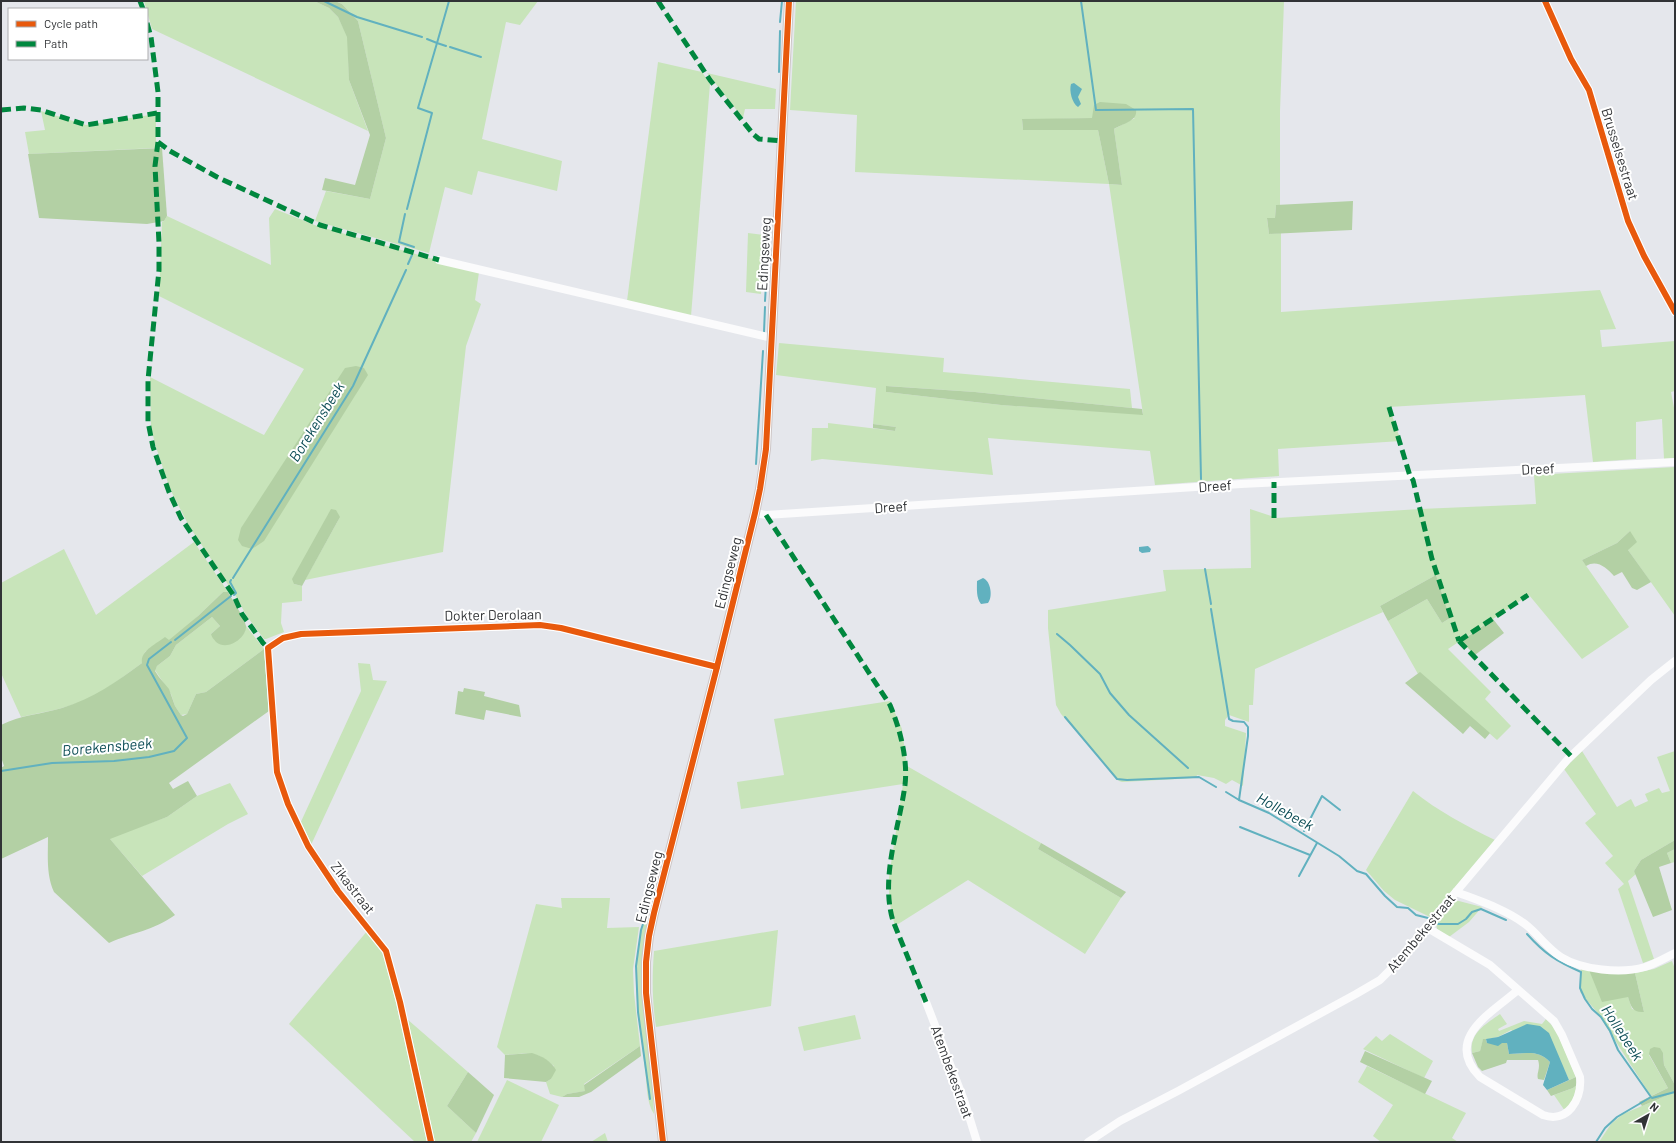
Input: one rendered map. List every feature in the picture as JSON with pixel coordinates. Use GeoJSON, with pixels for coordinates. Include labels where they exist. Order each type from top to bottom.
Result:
{"type":"FeatureCollection","features":[{"type":"Feature","properties":{"kind":"main road","name":"Edingseweg"},"geometry":{"type":"LineString","coordinates":[[663,1142],[646,993],[646,962],[649,936],[654,913],[755,513],[766,449],[789,1]]}},
{"type":"Feature","properties":{"kind":"street","name":"Brusselsestraat"},"geometry":{"type":"LineString","coordinates":[[1545,1],[1571,59],[1588,90],[1628,222],[1644,256],[1675,312]]}},
{"type":"Feature","properties":{"kind":"street"},"geometry":{"type":"LineString","coordinates":[[439,260],[772,338]]}},
{"type":"Feature","properties":{"kind":"street","name":"Dreef"},"geometry":{"type":"LineString","coordinates":[[755,513],[766,515],[1241,484],[1675,462]]}},
{"type":"Feature","properties":{"kind":"street","name":"Dokter Derolaan"},"geometry":{"type":"LineString","coordinates":[[268,648],[283,638],[301,634],[540,625],[561,628],[717,667]]}},
{"type":"Feature","properties":{"kind":"street","name":"Zikastraat"},"geometry":{"type":"LineString","coordinates":[[268,648],[279,781],[297,824],[323,870],[386,950],[400,1002],[431,1142]]}},
{"type":"Feature","properties":{"kind":"street","name":"Atembekestraat"},"geometry":{"type":"LineString","coordinates":[[1088,1142],[1120,1121],[1228,1064],[1380,980],[1391,969],[1568,759],[1651,680],[1675,661]]}},
{"type":"Feature","properties":{"kind":"street"},"geometry":{"type":"LineString","coordinates":[[1456,892],[1508,914],[1525,925],[1547,946],[1562,957],[1584,966],[1606,970],[1630,969],[1650,965],[1675,953]]}},
{"type":"Feature","properties":{"kind":"street"},"geometry":{"type":"LineString","coordinates":[[1426,927],[1490,965],[1554,1021],[1580,1077],[1579,1090],[1571,1108],[1560,1117],[1551,1118],[1543,1116],[1480,1077],[1472,1069],[1468,1059],[1466,1050],[1467,1041],[1475,1026],[1518,990]]}},
{"type":"Feature","properties":{"kind":"street","name":"Atembekestraat"},"geometry":{"type":"LineString","coordinates":[[926,1002],[964,1100],[977,1142]]}},
{"type":"Feature","properties":{"kind":"green space"},"geometry":{"type":"Polygon","coordinates":[[[144,1],[314,1],[329,8],[338,17],[348,37],[349,80],[368,131],[152,29],[148,15],[148,8],[146,8],[144,1]]]}},
{"type":"Feature","properties":{"kind":"green space"},"geometry":{"type":"Polygon","coordinates":[[[314,1],[335,1],[342,4],[358,21],[386,138],[370,199],[322,190],[325,178],[355,185],[370,135],[349,80],[347,37],[338,17],[329,8],[314,1]]]}},
{"type":"Feature","properties":{"kind":"green space"},"geometry":{"type":"Polygon","coordinates":[[[335,1],[538,1],[520,25],[506,22],[482,139],[562,161],[557,191],[478,171],[472,195],[445,187],[429,253],[315,221],[326,191],[370,199],[386,138],[358,21],[342,4],[335,1]]]}},
{"type":"Feature","properties":{"kind":"green space"},"geometry":{"type":"Polygon","coordinates":[[[796,1],[1284,1],[1280,111],[1280,205],[1276,205],[1275,218],[1267,219],[1269,234],[1281,233],[1281,312],[1600,290],[1616,329],[1600,330],[1602,347],[1675,341],[1675,391],[1671,392],[1675,413],[1675,458],[1664,459],[1662,419],[1636,422],[1636,459],[1593,462],[1585,395],[1389,407],[1401,441],[1278,449],[1279,476],[1155,485],[1150,451],[988,438],[993,475],[822,459],[811,461],[812,428],[828,428],[828,423],[895,431],[896,427],[873,424],[876,388],[776,375],[779,343],[944,358],[943,372],[1130,389],[1132,408],[975,392],[887,386],[886,392],[1001,405],[1143,414],[1109,184],[855,172],[857,115],[790,110],[796,1]],[[1135,118],[1022,120],[1023,130],[1098,130],[1109,184],[1122,185],[1114,129],[1135,118]]]}},
{"type":"Feature","properties":{"kind":"green space"},"geometry":{"type":"Polygon","coordinates":[[[658,62],[702,72],[710,84],[691,316],[627,301],[658,62]]]}},
{"type":"Feature","properties":{"kind":"green space"},"geometry":{"type":"Polygon","coordinates":[[[707,73],[776,89],[775,109],[745,109],[743,118],[707,73]]]}},
{"type":"Feature","properties":{"kind":"green space"},"geometry":{"type":"Polygon","coordinates":[[[1100,102],[1126,104],[1136,110],[1135,117],[1132,120],[1114,129],[1122,185],[1109,184],[1098,130],[1023,130],[1022,119],[1092,118],[1094,105],[1100,102]]]}},
{"type":"Feature","properties":{"kind":"green space"},"geometry":{"type":"Polygon","coordinates":[[[41,111],[86,125],[156,114],[156,148],[29,154],[25,132],[45,130],[41,111]]]}},
{"type":"Feature","properties":{"kind":"green space"},"geometry":{"type":"Polygon","coordinates":[[[162,148],[167,216],[164,221],[147,224],[39,218],[28,154],[162,148]]]}},
{"type":"Feature","properties":{"kind":"green space"},"geometry":{"type":"Polygon","coordinates":[[[1353,201],[1352,230],[1269,234],[1267,218],[1275,218],[1276,205],[1353,201]]]}},
{"type":"Feature","properties":{"kind":"green space"},"geometry":{"type":"Polygon","coordinates":[[[275,209],[317,226],[479,272],[475,300],[481,304],[466,346],[443,552],[305,580],[340,517],[294,584],[302,586],[302,601],[282,603],[281,623],[284,632],[264,639],[246,615],[237,598],[189,526],[170,489],[151,427],[150,377],[264,435],[304,369],[159,296],[162,222],[167,216],[271,265],[269,218],[275,209]]]}},
{"type":"Feature","properties":{"kind":"green space"},"geometry":{"type":"Polygon","coordinates":[[[748,233],[764,235],[761,294],[746,292],[748,233]]]}},
{"type":"Feature","properties":{"kind":"green space"},"geometry":{"type":"Polygon","coordinates":[[[356,366],[364,368],[368,375],[264,541],[252,549],[242,546],[238,540],[241,528],[345,368],[356,366]]]}},
{"type":"Feature","properties":{"kind":"green space"},"geometry":{"type":"Polygon","coordinates":[[[886,386],[975,392],[1142,409],[1143,415],[1001,405],[886,392],[886,386]]]}},
{"type":"Feature","properties":{"kind":"green space"},"geometry":{"type":"Polygon","coordinates":[[[873,424],[896,427],[895,431],[873,428],[873,424]]]}},
{"type":"Feature","properties":{"kind":"green space"},"geometry":{"type":"Polygon","coordinates":[[[1675,467],[1675,616],[1628,550],[1630,531],[1617,543],[1582,560],[1629,627],[1582,659],[1529,595],[1448,649],[1491,692],[1485,699],[1511,726],[1497,740],[1420,673],[1418,674],[1388,621],[1427,599],[1442,623],[1450,618],[1436,575],[1380,606],[1383,612],[1255,669],[1253,705],[1249,705],[1249,722],[1229,715],[1225,720],[1225,726],[1246,733],[1243,786],[1232,780],[1226,784],[1214,778],[1197,775],[1196,778],[1119,781],[1061,714],[1056,705],[1048,628],[1048,610],[1166,591],[1163,570],[1251,568],[1250,509],[1277,518],[1420,509],[1536,504],[1534,475],[1675,467]]]}},
{"type":"Feature","properties":{"kind":"green space"},"geometry":{"type":"Polygon","coordinates":[[[331,509],[336,510],[340,517],[302,586],[294,584],[292,579],[331,509]]]}},
{"type":"Feature","properties":{"kind":"green space"},"geometry":{"type":"Polygon","coordinates":[[[1630,531],[1637,542],[1628,550],[1651,582],[1637,590],[1632,588],[1622,572],[1614,576],[1602,565],[1594,563],[1586,566],[1582,560],[1617,543],[1630,531]]]}},
{"type":"Feature","properties":{"kind":"green space"},"geometry":{"type":"Polygon","coordinates":[[[194,542],[228,592],[223,592],[177,635],[145,652],[142,663],[102,691],[71,705],[21,717],[1,673],[1,583],[64,549],[96,615],[194,542]]]}},
{"type":"Feature","properties":{"kind":"green space"},"geometry":{"type":"Polygon","coordinates":[[[1436,575],[1450,618],[1442,623],[1427,599],[1388,621],[1380,606],[1436,575]]]}},
{"type":"Feature","properties":{"kind":"green space"},"geometry":{"type":"Polygon","coordinates":[[[223,592],[228,592],[245,623],[245,630],[240,639],[226,645],[221,645],[216,642],[211,634],[220,626],[212,617],[176,645],[170,656],[157,666],[155,671],[169,689],[175,706],[183,716],[187,714],[196,694],[206,692],[264,649],[269,711],[169,783],[173,789],[188,781],[197,796],[167,817],[110,839],[175,915],[159,925],[109,943],[54,892],[51,885],[49,872],[48,837],[1,859],[1,768],[4,766],[1,757],[1,725],[16,719],[74,704],[104,689],[142,663],[143,655],[149,648],[165,637],[169,640],[198,616],[223,592]]]}},
{"type":"Feature","properties":{"kind":"green space"},"geometry":{"type":"Polygon","coordinates":[[[212,617],[220,626],[211,634],[236,641],[244,633],[246,626],[264,649],[206,692],[196,694],[187,714],[181,715],[175,706],[171,694],[155,670],[157,666],[170,656],[176,645],[212,617]]]}},
{"type":"Feature","properties":{"kind":"green space"},"geometry":{"type":"Polygon","coordinates":[[[1493,619],[1504,633],[1475,655],[1461,641],[1493,619]]]}},
{"type":"Feature","properties":{"kind":"green space"},"geometry":{"type":"Polygon","coordinates":[[[358,663],[370,664],[373,680],[387,681],[311,845],[299,826],[361,691],[358,663]]]}},
{"type":"Feature","properties":{"kind":"green space"},"geometry":{"type":"Polygon","coordinates":[[[1420,672],[1490,733],[1485,739],[1470,726],[1463,734],[1405,683],[1420,672]]]}},
{"type":"Feature","properties":{"kind":"green space"},"geometry":{"type":"Polygon","coordinates":[[[464,688],[485,692],[484,696],[519,705],[521,717],[486,710],[484,720],[455,714],[458,691],[463,692],[464,688]]]}},
{"type":"Feature","properties":{"kind":"green space"},"geometry":{"type":"Polygon","coordinates":[[[890,701],[902,729],[907,766],[1041,843],[1038,849],[1121,898],[1085,954],[968,880],[895,926],[890,902],[889,877],[903,784],[741,809],[737,782],[784,775],[774,719],[890,701]]]}},
{"type":"Feature","properties":{"kind":"green space"},"geometry":{"type":"Polygon","coordinates":[[[1582,751],[1617,807],[1631,799],[1635,807],[1648,801],[1645,794],[1659,788],[1662,793],[1670,791],[1657,757],[1675,751],[1675,840],[1641,860],[1634,871],[1636,874],[1628,881],[1654,959],[1643,963],[1618,889],[1624,884],[1605,863],[1613,856],[1585,823],[1596,814],[1564,769],[1582,751]]]}},
{"type":"Feature","properties":{"kind":"green space"},"geometry":{"type":"Polygon","coordinates":[[[230,783],[248,814],[228,824],[142,876],[109,838],[167,817],[197,796],[230,783]]]}},
{"type":"Feature","properties":{"kind":"green space"},"geometry":{"type":"Polygon","coordinates":[[[1413,791],[1452,818],[1495,840],[1430,917],[1395,900],[1384,891],[1366,870],[1413,791]]]}},
{"type":"Feature","properties":{"kind":"green space"},"geometry":{"type":"Polygon","coordinates":[[[1675,840],[1675,849],[1667,853],[1671,863],[1659,867],[1672,910],[1653,917],[1634,871],[1641,860],[1675,840]]]}},
{"type":"Feature","properties":{"kind":"green space"},"geometry":{"type":"Polygon","coordinates":[[[1041,843],[1126,892],[1121,898],[1038,849],[1041,843]]]}},
{"type":"Feature","properties":{"kind":"green space"},"geometry":{"type":"Polygon","coordinates":[[[1675,849],[1675,862],[1671,863],[1667,853],[1675,849]]]}},
{"type":"Feature","properties":{"kind":"green space"},"geometry":{"type":"Polygon","coordinates":[[[561,898],[610,898],[607,928],[639,927],[633,969],[640,1046],[584,1084],[586,1091],[567,1094],[562,1097],[550,1094],[546,1082],[551,1079],[554,1066],[542,1057],[536,1055],[526,1053],[505,1055],[497,1047],[536,904],[562,908],[561,898]]]}},
{"type":"Feature","properties":{"kind":"green space"},"geometry":{"type":"Polygon","coordinates":[[[1455,900],[1482,907],[1469,922],[1449,937],[1437,929],[1436,923],[1452,901],[1455,900]]]}},
{"type":"Feature","properties":{"kind":"green space"},"geometry":{"type":"Polygon","coordinates":[[[649,903],[652,906],[644,944],[654,1114],[651,1109],[647,1092],[636,994],[636,969],[639,944],[649,903]]]}},
{"type":"Feature","properties":{"kind":"green space"},"geometry":{"type":"Polygon","coordinates":[[[368,930],[385,955],[428,1142],[415,1142],[289,1024],[368,930]]]}},
{"type":"Feature","properties":{"kind":"green space"},"geometry":{"type":"Polygon","coordinates":[[[778,930],[771,1006],[656,1027],[653,989],[654,951],[778,930]]]}},
{"type":"Feature","properties":{"kind":"green space"},"geometry":{"type":"Polygon","coordinates":[[[1672,961],[1675,969],[1675,1085],[1664,1065],[1663,1053],[1649,1055],[1668,1088],[1651,1096],[1596,1011],[1580,992],[1581,969],[1589,970],[1628,997],[1632,1009],[1644,1012],[1635,973],[1654,969],[1672,961]]]}},
{"type":"Feature","properties":{"kind":"green space"},"geometry":{"type":"Polygon","coordinates":[[[1589,970],[1635,973],[1644,1012],[1633,1009],[1628,997],[1602,1002],[1589,970]]]}},
{"type":"Feature","properties":{"kind":"green space"},"geometry":{"type":"Polygon","coordinates":[[[1500,1014],[1507,1024],[1498,1029],[1499,1031],[1524,1021],[1542,1024],[1546,1019],[1556,1030],[1576,1077],[1569,1080],[1564,1069],[1511,1030],[1498,1037],[1483,1040],[1480,1051],[1472,1053],[1473,1040],[1476,1035],[1484,1025],[1500,1014]]]}},
{"type":"Feature","properties":{"kind":"green space"},"geometry":{"type":"Polygon","coordinates":[[[855,1015],[861,1039],[804,1051],[798,1027],[855,1015]]]}},
{"type":"Feature","properties":{"kind":"green space"},"geometry":{"type":"Polygon","coordinates":[[[407,1019],[468,1072],[447,1106],[476,1133],[471,1142],[434,1142],[407,1019]]]}},
{"type":"Feature","properties":{"kind":"green space"},"geometry":{"type":"Polygon","coordinates":[[[1390,1034],[1433,1061],[1424,1078],[1363,1049],[1376,1036],[1382,1041],[1390,1034]]]}},
{"type":"Feature","properties":{"kind":"green space"},"geometry":{"type":"Polygon","coordinates":[[[1483,1039],[1486,1039],[1487,1043],[1507,1043],[1509,1054],[1531,1053],[1541,1055],[1550,1062],[1544,1080],[1538,1079],[1538,1060],[1507,1060],[1506,1063],[1482,1071],[1478,1067],[1472,1053],[1480,1051],[1483,1039]]]}},
{"type":"Feature","properties":{"kind":"green space"},"geometry":{"type":"Polygon","coordinates":[[[640,1046],[641,1056],[591,1092],[579,1097],[562,1097],[567,1094],[585,1091],[584,1085],[640,1046]]]}},
{"type":"Feature","properties":{"kind":"green space"},"geometry":{"type":"Polygon","coordinates":[[[1654,1047],[1660,1048],[1663,1053],[1664,1065],[1675,1085],[1675,1092],[1642,1106],[1639,1102],[1668,1088],[1649,1054],[1650,1049],[1654,1047]]]}},
{"type":"Feature","properties":{"kind":"green space"},"geometry":{"type":"Polygon","coordinates":[[[1365,1051],[1432,1081],[1425,1094],[1360,1062],[1365,1051]]]}},
{"type":"Feature","properties":{"kind":"green space"},"geometry":{"type":"Polygon","coordinates":[[[532,1053],[546,1059],[552,1064],[556,1070],[551,1079],[546,1082],[504,1078],[505,1055],[532,1053]]]}},
{"type":"Feature","properties":{"kind":"green space"},"geometry":{"type":"Polygon","coordinates":[[[1367,1066],[1466,1113],[1452,1138],[1458,1142],[1381,1142],[1373,1136],[1393,1105],[1358,1082],[1367,1066]]]}},
{"type":"Feature","properties":{"kind":"green space"},"geometry":{"type":"Polygon","coordinates":[[[468,1072],[494,1095],[476,1133],[447,1106],[468,1072]]]}},
{"type":"Feature","properties":{"kind":"green space"},"geometry":{"type":"Polygon","coordinates":[[[1576,1077],[1577,1085],[1573,1088],[1551,1096],[1547,1090],[1576,1077]]]}},
{"type":"Feature","properties":{"kind":"green space"},"geometry":{"type":"Polygon","coordinates":[[[507,1080],[559,1105],[541,1142],[477,1142],[507,1080]]]}},
{"type":"Feature","properties":{"kind":"green space"},"geometry":{"type":"Polygon","coordinates":[[[1577,1085],[1573,1100],[1565,1111],[1554,1095],[1577,1085]]]}},
{"type":"Feature","properties":{"kind":"green space"},"geometry":{"type":"Polygon","coordinates":[[[1675,1092],[1675,1142],[1599,1142],[1611,1124],[1623,1114],[1675,1092]]]}},
{"type":"Feature","properties":{"kind":"green space"},"geometry":{"type":"Polygon","coordinates":[[[605,1133],[608,1142],[591,1142],[605,1133]]]}},
{"type":"Feature","properties":{"kind":"water"},"geometry":{"type":"Polygon","coordinates":[[[1074,83],[1082,89],[1078,97],[1081,104],[1078,107],[1074,103],[1070,87],[1071,84],[1074,83]]]}},
{"type":"Feature","properties":{"kind":"water"},"geometry":{"type":"Polygon","coordinates":[[[1148,546],[1151,549],[1150,552],[1142,553],[1139,551],[1139,547],[1148,546]]]}},
{"type":"Feature","properties":{"kind":"water"},"geometry":{"type":"Polygon","coordinates":[[[983,578],[988,582],[991,593],[988,603],[981,604],[979,602],[977,581],[983,578]]]}},
{"type":"Feature","properties":{"kind":"water"},"geometry":{"type":"Polygon","coordinates":[[[1527,1024],[1540,1026],[1549,1033],[1569,1080],[1547,1090],[1543,1085],[1550,1062],[1545,1058],[1541,1055],[1531,1053],[1509,1054],[1507,1043],[1502,1043],[1498,1046],[1487,1043],[1486,1039],[1498,1037],[1527,1024]]]}},
{"type":"Feature","properties":{"kind":"waterway","name":"Borekensbeek"},"geometry":{"type":"LineString","coordinates":[[324,1],[357,17],[422,37]]}},
{"type":"Feature","properties":{"kind":"waterway"},"geometry":{"type":"LineString","coordinates":[[446,46],[437,43],[449,1]]}},
{"type":"Feature","properties":{"kind":"waterway"},"geometry":{"type":"LineString","coordinates":[[780,22],[782,1]]}},
{"type":"Feature","properties":{"kind":"waterway"},"geometry":{"type":"LineString","coordinates":[[1081,1],[1096,110],[1193,109],[1201,479]]}},
{"type":"Feature","properties":{"kind":"waterway"},"geometry":{"type":"LineString","coordinates":[[779,72],[780,31]]}},
{"type":"Feature","properties":{"kind":"waterway","name":"Borekensbeek"},"geometry":{"type":"LineString","coordinates":[[407,209],[432,113],[418,108],[437,43],[427,39]]}},
{"type":"Feature","properties":{"kind":"waterway"},"geometry":{"type":"LineString","coordinates":[[450,47],[481,57]]}},
{"type":"Feature","properties":{"kind":"waterway","name":"Borekensbeek"},"geometry":{"type":"LineString","coordinates":[[405,214],[399,242],[414,247]]}},
{"type":"Feature","properties":{"kind":"waterway"},"geometry":{"type":"LineString","coordinates":[[765,301],[770,219]]}},
{"type":"Feature","properties":{"kind":"waterway","name":"Borekensbeek"},"geometry":{"type":"LineString","coordinates":[[408,264],[412,255]]}},
{"type":"Feature","properties":{"kind":"waterway","name":"Borekensbeek"},"geometry":{"type":"LineString","coordinates":[[233,578],[353,386],[406,270]]}},
{"type":"Feature","properties":{"kind":"waterway"},"geometry":{"type":"LineString","coordinates":[[764,332],[765,307]]}},
{"type":"Feature","properties":{"kind":"waterway"},"geometry":{"type":"LineString","coordinates":[[756,464],[763,351]]}},
{"type":"Feature","properties":{"kind":"waterway","name":"Hollebeek"},"geometry":{"type":"LineString","coordinates":[[1205,569],[1211,604]]}},
{"type":"Feature","properties":{"kind":"waterway","name":"Borekensbeek"},"geometry":{"type":"LineString","coordinates":[[231,580],[230,582],[236,593],[234,595]]}},
{"type":"Feature","properties":{"kind":"waterway","name":"Borekensbeek"},"geometry":{"type":"LineString","coordinates":[[175,640],[231,596]]}},
{"type":"Feature","properties":{"kind":"waterway","name":"Hollebeek"},"geometry":{"type":"LineString","coordinates":[[1211,609],[1229,719],[1244,722],[1248,727],[1239,800],[1269,813],[1339,856],[1357,871],[1366,874],[1385,896],[1397,907],[1408,908],[1416,915],[1428,918]]}},
{"type":"Feature","properties":{"kind":"waterway"},"geometry":{"type":"LineString","coordinates":[[1057,634],[1100,674],[1110,693],[1129,715],[1188,768]]}},
{"type":"Feature","properties":{"kind":"waterway","name":"Borekensbeek"},"geometry":{"type":"LineString","coordinates":[[1,771],[52,763],[114,761],[149,757],[174,751],[187,738],[147,665],[149,659],[171,642]]}},
{"type":"Feature","properties":{"kind":"waterway"},"geometry":{"type":"LineString","coordinates":[[1065,717],[1117,779],[1127,780],[1199,777],[1216,787]]}},
{"type":"Feature","properties":{"kind":"waterway"},"geometry":{"type":"LineString","coordinates":[[1226,792],[1239,800]]}},
{"type":"Feature","properties":{"kind":"waterway"},"geometry":{"type":"LineString","coordinates":[[1304,831],[1322,796],[1340,810]]}},
{"type":"Feature","properties":{"kind":"waterway"},"geometry":{"type":"LineString","coordinates":[[1240,827],[1310,855]]}},
{"type":"Feature","properties":{"kind":"waterway"},"geometry":{"type":"LineString","coordinates":[[1299,876],[1317,843]]}},
{"type":"Feature","properties":{"kind":"waterway"},"geometry":{"type":"LineString","coordinates":[[648,909],[641,930],[636,966],[638,1012],[650,1099]]}},
{"type":"Feature","properties":{"kind":"waterway","name":"Hollebeek"},"geometry":{"type":"LineString","coordinates":[[1438,924],[1458,924],[1466,919],[1472,912],[1481,909],[1506,920]]}},
{"type":"Feature","properties":{"kind":"waterway","name":"Hollebeek"},"geometry":{"type":"LineString","coordinates":[[1527,934],[1551,956],[1581,972],[1580,988],[1585,999],[1592,1009],[1601,1017],[1610,1031],[1618,1050],[1651,1097],[1617,1117],[1605,1128],[1596,1142]]}},
{"type":"Feature","properties":{"kind":"waterway"},"geometry":{"type":"LineString","coordinates":[[1652,1098],[1675,1092]]}},
{"type":"Feature","properties":{"kind":"marked path"},"geometry":{"type":"LineString","coordinates":[[140,1],[143,8]]}},
{"type":"Feature","properties":{"kind":"marked path"},"geometry":{"type":"LineString","coordinates":[[658,1],[710,80],[753,134],[759,139],[782,141]]}},
{"type":"Feature","properties":{"kind":"marked path"},"geometry":{"type":"LineString","coordinates":[[148,26],[151,37],[158,92],[158,142],[155,166],[159,243],[159,270],[148,380],[148,422],[153,447],[169,492],[181,518],[234,596],[242,614],[268,648]]}},
{"type":"Feature","properties":{"kind":"marked path"},"geometry":{"type":"LineString","coordinates":[[1,110],[24,108],[41,110],[86,125],[157,113]]}},
{"type":"Feature","properties":{"kind":"marked path"},"geometry":{"type":"LineString","coordinates":[[158,142],[170,151],[217,177],[320,225],[439,260]]}},
{"type":"Feature","properties":{"kind":"marked path"},"geometry":{"type":"LineString","coordinates":[[1389,407],[1410,476],[1413,480],[1432,559],[1459,641]]}},
{"type":"Feature","properties":{"kind":"marked path"},"geometry":{"type":"LineString","coordinates":[[1274,482],[1274,518]]}},
{"type":"Feature","properties":{"kind":"marked path"},"geometry":{"type":"LineString","coordinates":[[766,515],[890,705],[897,724],[904,755],[906,775],[892,853],[889,887],[890,904],[893,921],[926,1002]]}},
{"type":"Feature","properties":{"kind":"marked path"},"geometry":{"type":"LineString","coordinates":[[1459,641],[1528,595]]}},
{"type":"Feature","properties":{"kind":"marked path"},"geometry":{"type":"LineString","coordinates":[[1459,641],[1571,756]]}},
{"type":"Feature","properties":{"kind":"cycle path"},"geometry":{"type":"LineString","coordinates":[[663,1142],[646,993],[646,962],[649,936],[654,913],[755,513],[766,449],[789,1]]}},
{"type":"Feature","properties":{"kind":"cycle path"},"geometry":{"type":"LineString","coordinates":[[1545,1],[1571,59],[1589,90],[1628,221],[1644,256],[1675,312]]}},
{"type":"Feature","properties":{"kind":"cycle path"},"geometry":{"type":"LineString","coordinates":[[431,1142],[400,1002],[386,951],[338,891],[308,846],[288,804],[277,772],[268,648],[283,638],[301,634],[540,625],[561,628],[717,667]]}}]}
